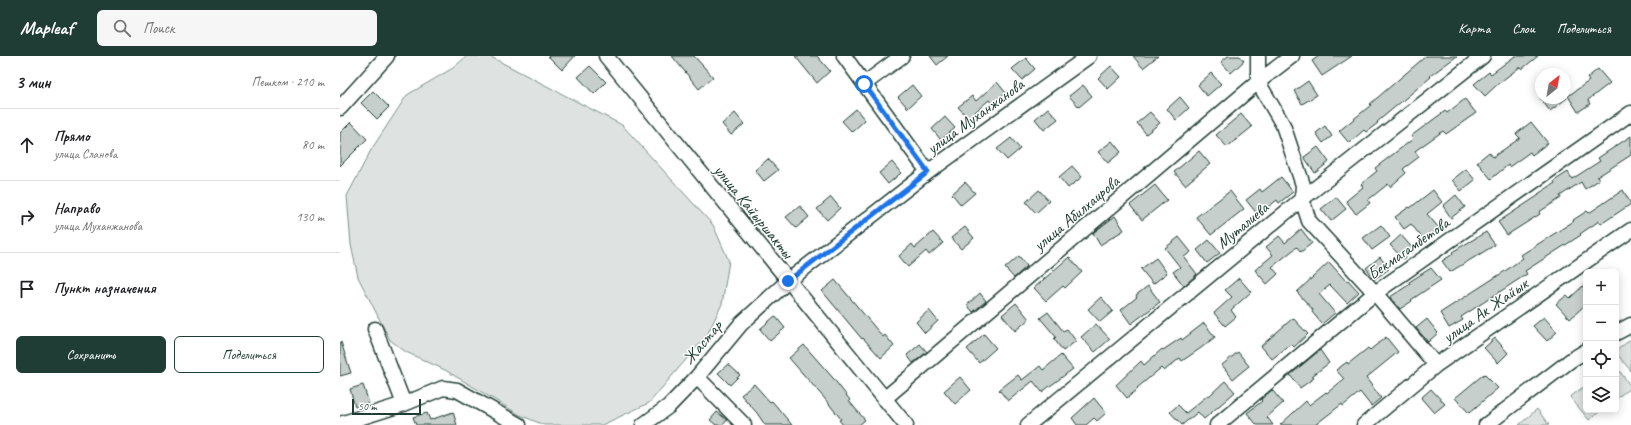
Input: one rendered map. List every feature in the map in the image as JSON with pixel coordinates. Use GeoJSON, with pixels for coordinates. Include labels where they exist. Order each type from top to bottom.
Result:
{"type":"FeatureCollection","features":[{"type":"Feature","properties":{"kind":"street"},"geometry":{"type":"LineString","coordinates":[[340,108],[387,56]]}},
{"type":"Feature","properties":{"kind":"street","name":"улица Кайыршакты"},"geometry":{"type":"LineString","coordinates":[[606,56],[906,425]]}},
{"type":"Feature","properties":{"kind":"street"},"geometry":{"type":"LineString","coordinates":[[844,56],[928,172]]}},
{"type":"Feature","properties":{"kind":"street"},"geometry":{"type":"LineString","coordinates":[[864,84],[902,56]]}},
{"type":"Feature","properties":{"kind":"street","name":"улица Муханжанова"},"geometry":{"type":"LineString","coordinates":[[788,281],[928,172],[1089,56]]}},
{"type":"Feature","properties":{"kind":"street"},"geometry":{"type":"LineString","coordinates":[[1258,56],[1258,82],[1283,125],[1303,185],[1302,199],[1310,221],[1375,293],[1436,365]]}},
{"type":"Feature","properties":{"kind":"street","name":"улица Абилхаирова"},"geometry":{"type":"LineString","coordinates":[[884,399],[1258,82],[1292,56]]}},
{"type":"Feature","properties":{"kind":"street","name":"Муталиева"},"geometry":{"type":"LineString","coordinates":[[1028,425],[1302,199],[1482,56]]}},
{"type":"Feature","properties":{"kind":"street","name":"Бекмагамбетова"},"geometry":{"type":"LineString","coordinates":[[1217,425],[1375,293],[1631,113]]}},
{"type":"Feature","properties":{"kind":"street","name":"улица Ак Жайык"},"geometry":{"type":"LineString","coordinates":[[1364,425],[1436,365],[1631,230]]}},
{"type":"Feature","properties":{"kind":"street","name":"Жастар"},"geometry":{"type":"LineString","coordinates":[[643,425],[669,406],[697,377],[741,324],[788,281]]}},
{"type":"Feature","properties":{"kind":"street"},"geometry":{"type":"LineString","coordinates":[[1619,332],[1631,324]]}},
{"type":"Feature","properties":{"kind":"street"},"geometry":{"type":"LineString","coordinates":[[375,329],[404,404]]}},
{"type":"Feature","properties":{"kind":"street"},"geometry":{"type":"LineString","coordinates":[[1486,425],[1571,360],[1583,353]]}},
{"type":"Feature","properties":{"kind":"street"},"geometry":{"type":"LineString","coordinates":[[697,377],[744,425]]}},
{"type":"Feature","properties":{"kind":"street"},"geometry":{"type":"LineString","coordinates":[[340,424],[404,404],[443,388],[456,390],[519,425]]}},
{"type":"Feature","properties":{"kind":"shaded area"},"geometry":{"type":"Polygon","coordinates":[[[467,56],[489,56],[622,125],[713,225],[729,261],[722,304],[707,335],[649,403],[602,425],[544,425],[520,415],[445,370],[406,352],[390,340],[358,277],[351,245],[347,196],[371,150],[407,95],[453,68],[467,56]]]}},
{"type":"Feature","properties":{"kind":"shaded area"},"geometry":{"type":"Polygon","coordinates":[[[1631,339],[1631,371],[1619,357],[1619,349],[1631,339]]]}},
{"type":"Feature","properties":{"kind":"shaded area"},"geometry":{"type":"Polygon","coordinates":[[[1619,370],[1631,387],[1619,397],[1619,370]]]}},
{"type":"Feature","properties":{"kind":"shaded area"},"geometry":{"type":"Polygon","coordinates":[[[1583,387],[1583,413],[1570,397],[1583,387]]]}},
{"type":"Feature","properties":{"kind":"shaded area"},"geometry":{"type":"Polygon","coordinates":[[[1537,409],[1549,425],[1519,425],[1537,409]]]}},
{"type":"Feature","properties":{"kind":"shaded area"},"geometry":{"type":"Polygon","coordinates":[[[1583,413],[1598,413],[1589,420],[1583,413]]]}},
{"type":"Feature","properties":{"kind":"building"},"geometry":{"type":"Polygon","coordinates":[[[548,56],[575,56],[562,70],[548,56]]]}},
{"type":"Feature","properties":{"kind":"building"},"geometry":{"type":"Polygon","coordinates":[[[672,56],[694,56],[713,77],[699,89],[672,56]]]}},
{"type":"Feature","properties":{"kind":"building"},"geometry":{"type":"Polygon","coordinates":[[[795,56],[817,56],[830,71],[817,83],[795,56]]]}},
{"type":"Feature","properties":{"kind":"building"},"geometry":{"type":"Polygon","coordinates":[[[930,56],[948,56],[937,65],[930,56]]]}},
{"type":"Feature","properties":{"kind":"building"},"geometry":{"type":"Polygon","coordinates":[[[1133,56],[1158,56],[1143,68],[1133,56]]]}},
{"type":"Feature","properties":{"kind":"building"},"geometry":{"type":"Polygon","coordinates":[[[1228,56],[1240,56],[1244,61],[1231,73],[1221,62],[1228,56]]]}},
{"type":"Feature","properties":{"kind":"building"},"geometry":{"type":"Polygon","coordinates":[[[1319,56],[1352,56],[1322,76],[1312,61],[1319,56]]]}},
{"type":"Feature","properties":{"kind":"building"},"geometry":{"type":"Polygon","coordinates":[[[1426,56],[1457,56],[1430,76],[1431,77],[1377,122],[1378,123],[1366,132],[1364,130],[1349,143],[1339,131],[1371,105],[1370,104],[1426,56]]]}},
{"type":"Feature","properties":{"kind":"building"},"geometry":{"type":"Polygon","coordinates":[[[1515,56],[1538,56],[1522,69],[1520,67],[1485,96],[1474,84],[1489,72],[1491,74],[1515,56]]]}},
{"type":"Feature","properties":{"kind":"building"},"geometry":{"type":"Polygon","coordinates":[[[1026,58],[1035,69],[1022,80],[1012,69],[1026,58]]]}},
{"type":"Feature","properties":{"kind":"building"},"geometry":{"type":"Polygon","coordinates":[[[590,66],[606,82],[594,94],[578,77],[590,66]]]}},
{"type":"Feature","properties":{"kind":"building"},"geometry":{"type":"Polygon","coordinates":[[[1111,66],[1121,77],[1108,89],[1098,78],[1111,66]]]}},
{"type":"Feature","properties":{"kind":"building"},"geometry":{"type":"Polygon","coordinates":[[[1598,69],[1610,83],[1588,100],[1590,104],[1578,112],[1571,101],[1571,94],[1589,81],[1587,78],[1598,69]]]}},
{"type":"Feature","properties":{"kind":"building"},"geometry":{"type":"Polygon","coordinates":[[[1211,73],[1221,84],[1207,96],[1198,85],[1211,73]]]}},
{"type":"Feature","properties":{"kind":"building"},"geometry":{"type":"Polygon","coordinates":[[[1308,81],[1317,95],[1302,104],[1294,91],[1308,81]]]}},
{"type":"Feature","properties":{"kind":"building"},"geometry":{"type":"Polygon","coordinates":[[[997,82],[1006,93],[993,105],[989,100],[968,118],[958,107],[972,96],[976,101],[997,82]]]}},
{"type":"Feature","properties":{"kind":"building"},"geometry":{"type":"Polygon","coordinates":[[[912,85],[921,96],[908,108],[898,97],[912,85]]]}},
{"type":"Feature","properties":{"kind":"building"},"geometry":{"type":"Polygon","coordinates":[[[1083,85],[1092,96],[1079,107],[1069,96],[1083,85]]]}},
{"type":"Feature","properties":{"kind":"building"},"geometry":{"type":"Polygon","coordinates":[[[373,91],[389,107],[377,119],[361,103],[373,91]]]}},
{"type":"Feature","properties":{"kind":"building"},"geometry":{"type":"Polygon","coordinates":[[[1180,97],[1189,108],[1176,120],[1167,109],[1180,97]]]}},
{"type":"Feature","properties":{"kind":"building"},"geometry":{"type":"Polygon","coordinates":[[[1465,99],[1476,113],[1446,134],[1443,131],[1415,151],[1419,157],[1403,169],[1406,173],[1390,187],[1388,184],[1368,200],[1370,203],[1356,214],[1346,201],[1363,187],[1361,184],[1377,171],[1375,168],[1413,139],[1411,136],[1445,111],[1447,113],[1465,99]]]}},
{"type":"Feature","properties":{"kind":"building"},"geometry":{"type":"Polygon","coordinates":[[[1545,104],[1559,104],[1550,111],[1545,104]]]}},
{"type":"Feature","properties":{"kind":"building"},"geometry":{"type":"Polygon","coordinates":[[[1048,108],[1058,119],[1044,130],[1035,119],[1048,108]]]}},
{"type":"Feature","properties":{"kind":"building"},"geometry":{"type":"Polygon","coordinates":[[[856,109],[865,120],[852,132],[842,121],[856,109]]]}},
{"type":"Feature","properties":{"kind":"building"},"geometry":{"type":"Polygon","coordinates":[[[1150,112],[1160,123],[1146,134],[1137,123],[1150,112]]]}},
{"type":"Feature","properties":{"kind":"building"},"geometry":{"type":"Polygon","coordinates":[[[735,113],[744,124],[731,135],[722,124],[735,113]]]}},
{"type":"Feature","properties":{"kind":"building"},"geometry":{"type":"Polygon","coordinates":[[[1241,114],[1252,127],[1227,147],[1216,135],[1241,114]]]}},
{"type":"Feature","properties":{"kind":"building"},"geometry":{"type":"Polygon","coordinates":[[[945,117],[955,128],[941,140],[932,129],[945,117]]]}},
{"type":"Feature","properties":{"kind":"building"},"geometry":{"type":"Polygon","coordinates":[[[351,122],[367,139],[340,166],[340,133],[351,122]]]}},
{"type":"Feature","properties":{"kind":"building"},"geometry":{"type":"Polygon","coordinates":[[[1531,122],[1548,143],[1532,155],[1530,152],[1509,167],[1508,165],[1491,179],[1477,162],[1489,152],[1493,157],[1520,138],[1516,134],[1531,122]]]}},
{"type":"Feature","properties":{"kind":"building"},"geometry":{"type":"Polygon","coordinates":[[[1325,126],[1332,136],[1323,143],[1316,133],[1325,126]]]}},
{"type":"Feature","properties":{"kind":"building"},"geometry":{"type":"Polygon","coordinates":[[[1631,136],[1631,155],[1597,177],[1599,180],[1585,189],[1581,182],[1560,196],[1561,198],[1539,212],[1540,214],[1507,235],[1498,222],[1539,195],[1538,194],[1555,183],[1554,181],[1568,172],[1572,179],[1600,161],[1598,158],[1631,136]]]}},
{"type":"Feature","properties":{"kind":"building"},"geometry":{"type":"Polygon","coordinates":[[[1011,138],[1020,149],[1007,160],[997,149],[1011,138]]]}},
{"type":"Feature","properties":{"kind":"building"},"geometry":{"type":"Polygon","coordinates":[[[1112,141],[1121,152],[1108,163],[1098,152],[1112,141]]]}},
{"type":"Feature","properties":{"kind":"building"},"geometry":{"type":"Polygon","coordinates":[[[1318,147],[1329,162],[1315,173],[1304,157],[1318,147]]]}},
{"type":"Feature","properties":{"kind":"building"},"geometry":{"type":"Polygon","coordinates":[[[1199,151],[1210,164],[1185,185],[1174,172],[1199,151]]]}},
{"type":"Feature","properties":{"kind":"building"},"geometry":{"type":"Polygon","coordinates":[[[768,159],[778,170],[764,181],[755,170],[768,159]]]}},
{"type":"Feature","properties":{"kind":"building"},"geometry":{"type":"Polygon","coordinates":[[[892,162],[901,173],[888,184],[879,173],[892,162]]]}},
{"type":"Feature","properties":{"kind":"building"},"geometry":{"type":"Polygon","coordinates":[[[1072,166],[1082,177],[1068,188],[1059,177],[1072,166]]]}},
{"type":"Feature","properties":{"kind":"building"},"geometry":{"type":"Polygon","coordinates":[[[1466,169],[1475,180],[1461,191],[1452,180],[1466,169]]]}},
{"type":"Feature","properties":{"kind":"building"},"geometry":{"type":"Polygon","coordinates":[[[1281,177],[1293,192],[1279,203],[1277,200],[1258,215],[1246,200],[1260,189],[1262,192],[1281,177]]]}},
{"type":"Feature","properties":{"kind":"building"},"geometry":{"type":"Polygon","coordinates":[[[965,182],[975,193],[961,205],[952,194],[965,182]]]}},
{"type":"Feature","properties":{"kind":"building"},"geometry":{"type":"Polygon","coordinates":[[[1155,185],[1167,200],[1142,220],[1130,205],[1155,185]]]}},
{"type":"Feature","properties":{"kind":"building"},"geometry":{"type":"Polygon","coordinates":[[[1039,190],[1049,201],[1036,213],[1026,202],[1039,190]]]}},
{"type":"Feature","properties":{"kind":"building"},"geometry":{"type":"Polygon","coordinates":[[[1433,190],[1442,202],[1427,214],[1439,228],[1424,240],[1411,224],[1404,229],[1395,217],[1409,207],[1410,208],[1433,190]]]}},
{"type":"Feature","properties":{"kind":"building"},"geometry":{"type":"Polygon","coordinates":[[[1623,190],[1631,204],[1601,224],[1599,221],[1580,234],[1581,235],[1525,271],[1527,274],[1461,317],[1463,320],[1449,328],[1440,313],[1505,271],[1523,258],[1521,255],[1574,221],[1573,220],[1587,211],[1589,213],[1623,190]]]}},
{"type":"Feature","properties":{"kind":"building"},"geometry":{"type":"Polygon","coordinates":[[[1230,191],[1244,209],[1211,235],[1196,217],[1230,191]]]}},
{"type":"Feature","properties":{"kind":"building"},"geometry":{"type":"Polygon","coordinates":[[[1456,195],[1465,207],[1451,218],[1443,206],[1456,195]]]}},
{"type":"Feature","properties":{"kind":"building"},"geometry":{"type":"Polygon","coordinates":[[[831,197],[840,208],[827,220],[817,209],[831,197]]]}},
{"type":"Feature","properties":{"kind":"building"},"geometry":{"type":"Polygon","coordinates":[[[1336,197],[1346,209],[1331,221],[1321,209],[1336,197]]]}},
{"type":"Feature","properties":{"kind":"building"},"geometry":{"type":"Polygon","coordinates":[[[800,206],[809,217],[796,228],[786,217],[800,206]]]}},
{"type":"Feature","properties":{"kind":"building"},"geometry":{"type":"Polygon","coordinates":[[[1115,216],[1124,230],[1100,245],[1093,233],[1115,216]]]}},
{"type":"Feature","properties":{"kind":"building"},"geometry":{"type":"Polygon","coordinates":[[[1381,225],[1390,237],[1372,250],[1363,238],[1381,225]]]}},
{"type":"Feature","properties":{"kind":"building"},"geometry":{"type":"Polygon","coordinates":[[[965,227],[974,238],[961,249],[951,238],[965,227]]]}},
{"type":"Feature","properties":{"kind":"building"},"geometry":{"type":"Polygon","coordinates":[[[1301,229],[1312,243],[1301,252],[1297,247],[1272,267],[1278,274],[1267,284],[1255,270],[1273,255],[1266,247],[1279,236],[1285,243],[1301,229]]]}},
{"type":"Feature","properties":{"kind":"building"},"geometry":{"type":"Polygon","coordinates":[[[933,232],[943,243],[929,255],[926,251],[908,267],[899,256],[912,244],[915,248],[933,232]]]}},
{"type":"Feature","properties":{"kind":"building"},"geometry":{"type":"Polygon","coordinates":[[[1486,232],[1495,245],[1450,272],[1442,261],[1453,254],[1452,252],[1486,232]]]}},
{"type":"Feature","properties":{"kind":"building"},"geometry":{"type":"Polygon","coordinates":[[[1401,235],[1414,250],[1403,259],[1390,245],[1401,235]]]}},
{"type":"Feature","properties":{"kind":"building"},"geometry":{"type":"Polygon","coordinates":[[[1179,237],[1191,252],[1184,257],[1197,274],[1184,286],[1173,272],[1180,267],[1165,248],[1179,237]]]}},
{"type":"Feature","properties":{"kind":"building"},"geometry":{"type":"Polygon","coordinates":[[[1209,240],[1220,253],[1207,263],[1197,250],[1209,240]]]}},
{"type":"Feature","properties":{"kind":"building"},"geometry":{"type":"Polygon","coordinates":[[[1019,256],[1027,266],[1014,278],[1005,268],[1019,256]]]}},
{"type":"Feature","properties":{"kind":"building"},"geometry":{"type":"Polygon","coordinates":[[[1069,257],[1082,272],[1065,288],[1063,286],[1046,301],[1034,288],[1069,257]]]}},
{"type":"Feature","properties":{"kind":"building"},"geometry":{"type":"Polygon","coordinates":[[[1380,257],[1389,269],[1375,279],[1366,268],[1380,257]]]}},
{"type":"Feature","properties":{"kind":"building"},"geometry":{"type":"Polygon","coordinates":[[[1156,258],[1167,273],[1153,284],[1141,269],[1156,258]]]}},
{"type":"Feature","properties":{"kind":"building"},"geometry":{"type":"Polygon","coordinates":[[[1329,262],[1346,281],[1348,280],[1359,292],[1347,303],[1330,285],[1319,294],[1335,313],[1322,324],[1312,312],[1313,310],[1297,292],[1329,262]]]}},
{"type":"Feature","properties":{"kind":"building"},"geometry":{"type":"Polygon","coordinates":[[[1431,268],[1441,280],[1400,309],[1390,297],[1410,284],[1409,282],[1431,268]]]}},
{"type":"Feature","properties":{"kind":"building"},"geometry":{"type":"Polygon","coordinates":[[[1239,278],[1251,292],[1231,310],[1236,317],[1225,326],[1214,313],[1232,297],[1225,290],[1239,278]]]}},
{"type":"Feature","properties":{"kind":"building"},"geometry":{"type":"Polygon","coordinates":[[[835,280],[883,337],[885,335],[894,346],[881,358],[863,338],[862,339],[822,291],[835,280]]]}},
{"type":"Feature","properties":{"kind":"building"},"geometry":{"type":"Polygon","coordinates":[[[1148,286],[1160,302],[1131,324],[1121,310],[1137,297],[1136,295],[1148,286]]]}},
{"type":"Feature","properties":{"kind":"building"},"geometry":{"type":"Polygon","coordinates":[[[1583,286],[1583,307],[1570,319],[1556,304],[1567,295],[1570,298],[1583,286]]]}},
{"type":"Feature","properties":{"kind":"building"},"geometry":{"type":"Polygon","coordinates":[[[980,293],[986,301],[973,312],[967,305],[980,293]]]}},
{"type":"Feature","properties":{"kind":"building"},"geometry":{"type":"Polygon","coordinates":[[[1101,297],[1113,311],[1100,322],[1088,309],[1101,297]]]}},
{"type":"Feature","properties":{"kind":"building"},"geometry":{"type":"Polygon","coordinates":[[[1016,303],[1029,319],[1015,331],[1002,315],[1016,303]]]}},
{"type":"Feature","properties":{"kind":"building"},"geometry":{"type":"Polygon","coordinates":[[[929,310],[938,321],[925,333],[916,322],[929,310]]]}},
{"type":"Feature","properties":{"kind":"building"},"geometry":{"type":"Polygon","coordinates":[[[1048,312],[1063,331],[1067,329],[1076,341],[1063,351],[1054,339],[1056,337],[1040,318],[1048,312]]]}},
{"type":"Feature","properties":{"kind":"building"},"geometry":{"type":"Polygon","coordinates":[[[775,316],[785,328],[770,341],[760,329],[775,316]]]}},
{"type":"Feature","properties":{"kind":"building"},"geometry":{"type":"Polygon","coordinates":[[[1544,317],[1557,332],[1547,341],[1533,326],[1544,317]]]}},
{"type":"Feature","properties":{"kind":"building"},"geometry":{"type":"Polygon","coordinates":[[[1293,318],[1308,334],[1294,347],[1291,344],[1272,359],[1261,346],[1293,318]]]}},
{"type":"Feature","properties":{"kind":"building"},"geometry":{"type":"Polygon","coordinates":[[[1427,319],[1438,333],[1428,342],[1416,328],[1427,319]]]}},
{"type":"Feature","properties":{"kind":"building"},"geometry":{"type":"Polygon","coordinates":[[[1204,323],[1215,337],[1201,348],[1182,361],[1180,358],[1164,371],[1161,368],[1127,398],[1116,385],[1141,361],[1144,365],[1162,349],[1163,350],[1181,338],[1182,340],[1204,323]]]}},
{"type":"Feature","properties":{"kind":"building"},"geometry":{"type":"Polygon","coordinates":[[[1096,324],[1110,339],[1095,352],[1081,337],[1096,324]]]}},
{"type":"Feature","properties":{"kind":"building"},"geometry":{"type":"Polygon","coordinates":[[[984,334],[996,348],[979,363],[967,349],[984,334]]]}},
{"type":"Feature","properties":{"kind":"building"},"geometry":{"type":"Polygon","coordinates":[[[1386,337],[1398,352],[1366,378],[1381,398],[1371,406],[1360,392],[1343,406],[1342,404],[1315,425],[1280,425],[1306,401],[1309,405],[1344,379],[1336,370],[1347,362],[1348,364],[1368,348],[1370,350],[1386,337]]]}},
{"type":"Feature","properties":{"kind":"building"},"geometry":{"type":"Polygon","coordinates":[[[1495,338],[1508,353],[1498,363],[1484,348],[1495,338]]]}},
{"type":"Feature","properties":{"kind":"building"},"geometry":{"type":"Polygon","coordinates":[[[341,342],[351,373],[340,376],[340,343],[341,342]]]}},
{"type":"Feature","properties":{"kind":"building"},"geometry":{"type":"Polygon","coordinates":[[[920,344],[927,352],[913,363],[907,355],[920,344]]]}},
{"type":"Feature","properties":{"kind":"building"},"geometry":{"type":"Polygon","coordinates":[[[804,345],[833,378],[850,400],[849,401],[865,420],[859,425],[843,425],[839,420],[841,419],[825,399],[789,358],[804,345]]]}},
{"type":"Feature","properties":{"kind":"building"},"geometry":{"type":"Polygon","coordinates":[[[1320,350],[1329,363],[1312,376],[1314,378],[1300,388],[1290,375],[1320,350]]]}},
{"type":"Feature","properties":{"kind":"building"},"geometry":{"type":"Polygon","coordinates":[[[1238,352],[1249,366],[1233,379],[1222,365],[1238,352]]]}},
{"type":"Feature","properties":{"kind":"building"},"geometry":{"type":"Polygon","coordinates":[[[1061,355],[1073,369],[1042,392],[1033,381],[1008,401],[999,390],[1018,375],[1022,380],[1040,366],[1043,370],[1061,355]]]}},
{"type":"Feature","properties":{"kind":"building"},"geometry":{"type":"Polygon","coordinates":[[[728,364],[740,375],[730,385],[718,373],[728,364]]]}},
{"type":"Feature","properties":{"kind":"building"},"geometry":{"type":"Polygon","coordinates":[[[1484,374],[1498,388],[1469,413],[1455,398],[1484,374]]]}},
{"type":"Feature","properties":{"kind":"building"},"geometry":{"type":"Polygon","coordinates":[[[960,377],[971,390],[955,404],[944,391],[960,377]]]}},
{"type":"Feature","properties":{"kind":"building"},"geometry":{"type":"Polygon","coordinates":[[[1225,381],[1235,392],[1204,419],[1198,412],[1182,425],[1170,412],[1178,405],[1186,413],[1208,395],[1209,396],[1225,381]]]}},
{"type":"Feature","properties":{"kind":"building"},"geometry":{"type":"Polygon","coordinates":[[[754,384],[770,402],[772,401],[792,425],[765,425],[757,413],[741,395],[754,384]]]}},
{"type":"Feature","properties":{"kind":"building"},"geometry":{"type":"Polygon","coordinates":[[[363,385],[369,403],[355,407],[350,389],[363,385]]]}},
{"type":"Feature","properties":{"kind":"building"},"geometry":{"type":"Polygon","coordinates":[[[1431,389],[1445,404],[1434,413],[1421,398],[1431,389]]]}},
{"type":"Feature","properties":{"kind":"building"},"geometry":{"type":"Polygon","coordinates":[[[1272,390],[1283,403],[1267,417],[1273,425],[1257,425],[1247,413],[1262,401],[1261,399],[1272,390]]]}},
{"type":"Feature","properties":{"kind":"building"},"geometry":{"type":"Polygon","coordinates":[[[1094,398],[1106,413],[1097,421],[1094,418],[1086,425],[1077,425],[1072,418],[1094,398]]]}},
{"type":"Feature","properties":{"kind":"building"},"geometry":{"type":"Polygon","coordinates":[[[453,412],[457,425],[416,425],[413,417],[427,413],[430,420],[453,412]]]}},
{"type":"Feature","properties":{"kind":"building"},"geometry":{"type":"Polygon","coordinates":[[[717,412],[727,420],[723,425],[716,425],[710,420],[717,412]]]}},
{"type":"Feature","properties":{"kind":"route"},"geometry":{"type":"LineString","coordinates":[[788,281],[928,172],[864,84]]}}]}
